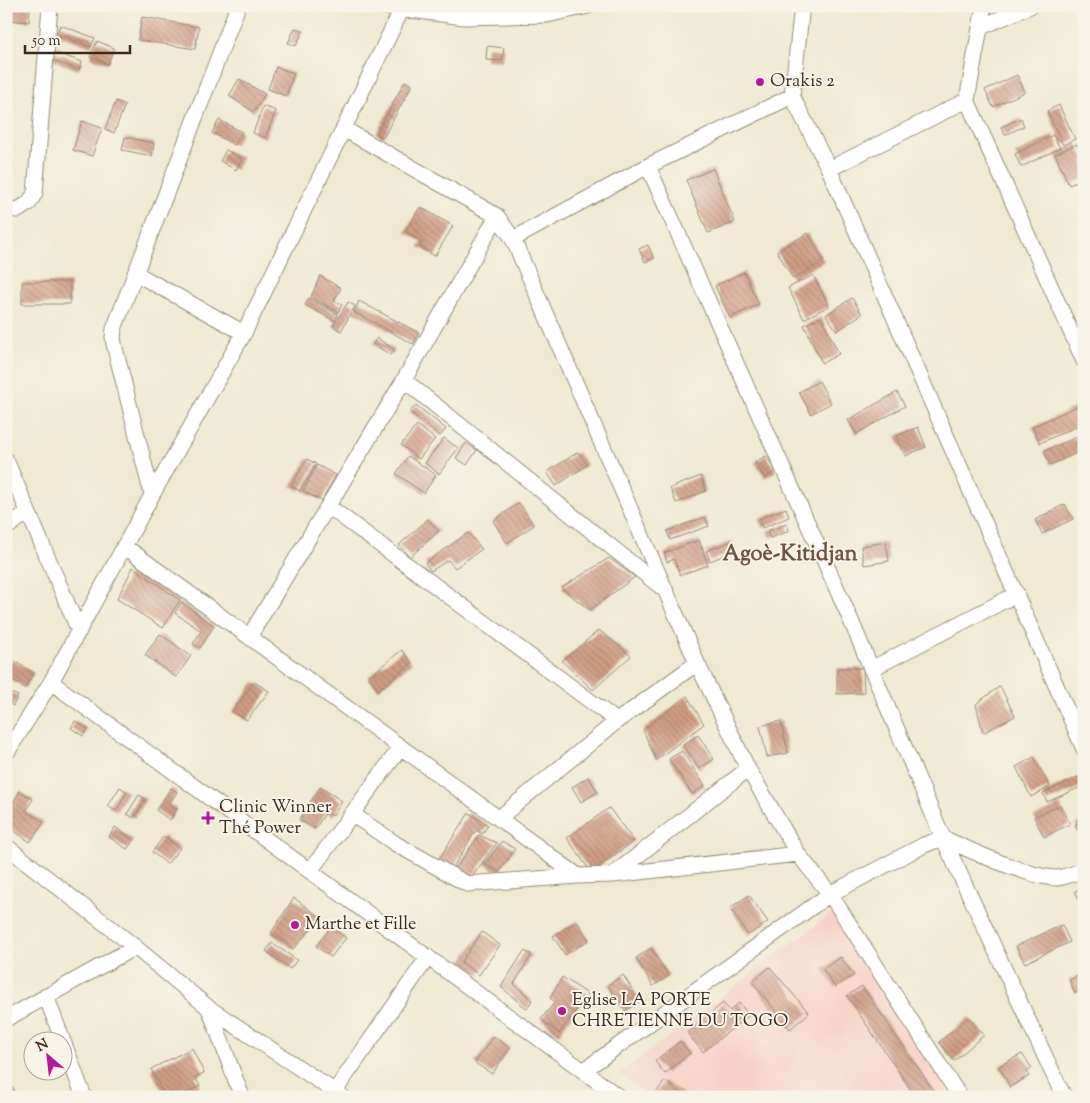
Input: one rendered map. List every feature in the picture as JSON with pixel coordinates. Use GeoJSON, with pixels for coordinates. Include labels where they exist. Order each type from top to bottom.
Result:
{"type":"FeatureCollection","features":[{"type":"Feature","properties":{"kind":"street"},"geometry":{"type":"LineString","coordinates":[[6,209],[18,210],[29,203],[35,193],[50,6]]}},
{"type":"Feature","properties":{"kind":"street"},"geometry":{"type":"LineString","coordinates":[[152,495],[113,337],[114,329],[238,6]]}},
{"type":"Feature","properties":{"kind":"street"},"geometry":{"type":"LineString","coordinates":[[381,6],[464,17],[484,12],[547,15],[588,6]]}},
{"type":"Feature","properties":{"kind":"street"},"geometry":{"type":"LineString","coordinates":[[802,6],[792,96],[829,169],[1083,744]]}},
{"type":"Feature","properties":{"kind":"street"},"geometry":{"type":"LineString","coordinates":[[984,6],[967,100],[1084,361]]}},
{"type":"Feature","properties":{"kind":"street"},"geometry":{"type":"LineString","coordinates":[[981,27],[1030,6]]}},
{"type":"Feature","properties":{"kind":"street"},"geometry":{"type":"LineString","coordinates":[[6,754],[51,682],[152,495],[244,333],[402,9]]}},
{"type":"Feature","properties":{"kind":"street"},"geometry":{"type":"LineString","coordinates":[[513,239],[648,166],[792,96]]}},
{"type":"Feature","properties":{"kind":"street"},"geometry":{"type":"LineString","coordinates":[[829,169],[967,100]]}},
{"type":"Feature","properties":{"kind":"street"},"geometry":{"type":"LineString","coordinates":[[344,129],[497,216],[513,239],[697,663],[748,769],[798,854],[830,894],[960,1097]]}},
{"type":"Feature","properties":{"kind":"street"},"geometry":{"type":"LineString","coordinates":[[648,166],[871,668],[944,838],[1064,1097]]}},
{"type":"Feature","properties":{"kind":"street"},"geometry":{"type":"LineString","coordinates":[[249,637],[404,380],[497,216]]}},
{"type":"Feature","properties":{"kind":"street"},"geometry":{"type":"LineString","coordinates":[[135,273],[244,333]]}},
{"type":"Feature","properties":{"kind":"street"},"geometry":{"type":"LineString","coordinates":[[404,380],[667,592]]}},
{"type":"Feature","properties":{"kind":"street"},"geometry":{"type":"LineString","coordinates":[[6,460],[79,631]]}},
{"type":"Feature","properties":{"kind":"street"},"geometry":{"type":"LineString","coordinates":[[328,506],[616,721]]}},
{"type":"Feature","properties":{"kind":"street"},"geometry":{"type":"LineString","coordinates":[[6,528],[28,512]]}},
{"type":"Feature","properties":{"kind":"street"},"geometry":{"type":"LineString","coordinates":[[124,546],[578,876]]}},
{"type":"Feature","properties":{"kind":"street"},"geometry":{"type":"LineString","coordinates":[[871,668],[1017,594]]}},
{"type":"Feature","properties":{"kind":"street"},"geometry":{"type":"LineString","coordinates":[[498,818],[616,721],[697,663]]}},
{"type":"Feature","properties":{"kind":"street"},"geometry":{"type":"LineString","coordinates":[[51,682],[619,1097]]}},
{"type":"Feature","properties":{"kind":"street"},"geometry":{"type":"LineString","coordinates":[[310,871],[401,747]]}},
{"type":"Feature","properties":{"kind":"street"},"geometry":{"type":"LineString","coordinates":[[613,875],[748,769]]}},
{"type":"Feature","properties":{"kind":"street"},"geometry":{"type":"LineString","coordinates":[[352,814],[396,844],[467,884],[613,875],[798,854]]}},
{"type":"Feature","properties":{"kind":"street"},"geometry":{"type":"LineString","coordinates":[[584,1071],[830,894],[924,845],[944,838],[1028,872],[1055,878],[1084,870]]}},
{"type":"Feature","properties":{"kind":"street"},"geometry":{"type":"LineString","coordinates":[[6,846],[135,947],[209,1008],[339,1094],[428,957]]}},
{"type":"Feature","properties":{"kind":"street"},"geometry":{"type":"LineString","coordinates":[[6,1018],[135,947]]}},
{"type":"Feature","properties":{"kind":"street"},"geometry":{"type":"LineString","coordinates":[[46,996],[84,1097]]}},
{"type":"Feature","properties":{"kind":"street"},"geometry":{"type":"LineString","coordinates":[[209,1008],[242,1097]]}},
{"type":"Feature","properties":{"kind":"shaded area"},"geometry":{"type":"Polygon","coordinates":[[[837,909],[950,1097],[651,1097],[619,1074],[837,909]]]}},
{"type":"Feature","properties":{"kind":"building"},"geometry":{"type":"Polygon","coordinates":[[[6,6],[30,7],[29,22],[6,20],[6,6]]]}},
{"type":"Feature","properties":{"kind":"building"},"geometry":{"type":"Polygon","coordinates":[[[142,17],[199,27],[195,49],[138,40],[142,17]]]}},
{"type":"Feature","properties":{"kind":"building"},"geometry":{"type":"Polygon","coordinates":[[[60,25],[95,38],[91,47],[57,34],[60,25]]]}},
{"type":"Feature","properties":{"kind":"building"},"geometry":{"type":"Polygon","coordinates":[[[295,28],[303,31],[296,46],[288,43],[295,28]]]}},
{"type":"Feature","properties":{"kind":"building"},"geometry":{"type":"Polygon","coordinates":[[[97,41],[114,48],[108,64],[90,57],[97,41]]]}},
{"type":"Feature","properties":{"kind":"building"},"geometry":{"type":"Polygon","coordinates":[[[487,46],[504,48],[502,61],[486,60],[487,46]]]}},
{"type":"Feature","properties":{"kind":"building"},"geometry":{"type":"Polygon","coordinates":[[[54,52],[82,62],[79,70],[51,60],[54,52]]]}},
{"type":"Feature","properties":{"kind":"building"},"geometry":{"type":"Polygon","coordinates":[[[276,67],[294,73],[286,96],[268,89],[276,67]]]}},
{"type":"Feature","properties":{"kind":"building"},"geometry":{"type":"Polygon","coordinates":[[[1017,75],[1025,92],[993,107],[985,90],[1017,75]]]}},
{"type":"Feature","properties":{"kind":"building"},"geometry":{"type":"Polygon","coordinates":[[[239,79],[265,94],[254,112],[229,96],[239,79]]]}},
{"type":"Feature","properties":{"kind":"building"},"geometry":{"type":"Polygon","coordinates":[[[405,81],[412,85],[383,138],[376,134],[405,81]]]}},
{"type":"Feature","properties":{"kind":"building"},"geometry":{"type":"Polygon","coordinates":[[[116,101],[125,105],[114,133],[105,129],[116,101]]]}},
{"type":"Feature","properties":{"kind":"building"},"geometry":{"type":"Polygon","coordinates":[[[1059,105],[1075,139],[1063,145],[1047,111],[1059,105]]]}},
{"type":"Feature","properties":{"kind":"building"},"geometry":{"type":"Polygon","coordinates":[[[263,106],[276,111],[265,138],[253,133],[263,106]]]}},
{"type":"Feature","properties":{"kind":"building"},"geometry":{"type":"Polygon","coordinates":[[[1021,118],[1024,126],[1005,135],[1001,127],[1021,118]]]}},
{"type":"Feature","properties":{"kind":"building"},"geometry":{"type":"Polygon","coordinates":[[[219,120],[242,132],[235,145],[212,133],[219,120]]]}},
{"type":"Feature","properties":{"kind":"building"},"geometry":{"type":"Polygon","coordinates":[[[82,121],[102,128],[92,156],[73,150],[82,121]]]}},
{"type":"Feature","properties":{"kind":"building"},"geometry":{"type":"Polygon","coordinates":[[[1053,135],[1060,148],[1021,167],[1015,154],[1053,135]]]}},
{"type":"Feature","properties":{"kind":"building"},"geometry":{"type":"Polygon","coordinates":[[[125,137],[154,143],[152,156],[122,150],[125,137]]]}},
{"type":"Feature","properties":{"kind":"building"},"geometry":{"type":"Polygon","coordinates":[[[1077,144],[1084,159],[1084,179],[1069,185],[1055,154],[1077,144]]]}},
{"type":"Feature","properties":{"kind":"building"},"geometry":{"type":"Polygon","coordinates":[[[226,150],[242,158],[236,170],[220,161],[226,150]]]}},
{"type":"Feature","properties":{"kind":"building"},"geometry":{"type":"Polygon","coordinates":[[[6,164],[12,165],[9,186],[6,185],[6,164]]]}},
{"type":"Feature","properties":{"kind":"building"},"geometry":{"type":"Polygon","coordinates":[[[713,169],[735,222],[708,233],[686,180],[713,169]]]}},
{"type":"Feature","properties":{"kind":"building"},"geometry":{"type":"Polygon","coordinates":[[[420,207],[453,226],[435,256],[419,247],[422,242],[405,232],[420,207]]]}},
{"type":"Feature","properties":{"kind":"building"},"geometry":{"type":"Polygon","coordinates":[[[808,233],[824,261],[793,279],[777,251],[808,233]]]}},
{"type":"Feature","properties":{"kind":"building"},"geometry":{"type":"Polygon","coordinates":[[[648,245],[654,258],[645,262],[639,249],[648,245]]]}},
{"type":"Feature","properties":{"kind":"building"},"geometry":{"type":"Polygon","coordinates":[[[744,272],[759,304],[730,318],[715,286],[744,272]]]}},
{"type":"Feature","properties":{"kind":"building"},"geometry":{"type":"Polygon","coordinates":[[[813,275],[829,306],[804,319],[788,288],[813,275]]]}},
{"type":"Feature","properties":{"kind":"building"},"geometry":{"type":"Polygon","coordinates":[[[320,276],[341,288],[334,301],[342,305],[338,312],[311,297],[320,276]]]}},
{"type":"Feature","properties":{"kind":"building"},"geometry":{"type":"Polygon","coordinates":[[[22,282],[70,282],[70,304],[22,304],[22,282]]]}},
{"type":"Feature","properties":{"kind":"building"},"geometry":{"type":"Polygon","coordinates":[[[309,298],[338,314],[335,321],[305,305],[309,298]]]}},
{"type":"Feature","properties":{"kind":"building"},"geometry":{"type":"Polygon","coordinates":[[[852,298],[862,314],[837,331],[826,315],[852,298]]]}},
{"type":"Feature","properties":{"kind":"building"},"geometry":{"type":"Polygon","coordinates":[[[359,301],[419,333],[413,344],[354,312],[359,301]]]}},
{"type":"Feature","properties":{"kind":"building"},"geometry":{"type":"Polygon","coordinates":[[[348,302],[355,306],[341,331],[333,326],[348,302]]]}},
{"type":"Feature","properties":{"kind":"building"},"geometry":{"type":"Polygon","coordinates":[[[821,317],[839,354],[822,363],[804,325],[821,317]]]}},
{"type":"Feature","properties":{"kind":"building"},"geometry":{"type":"Polygon","coordinates":[[[377,338],[395,350],[391,355],[373,344],[377,338]]]}},
{"type":"Feature","properties":{"kind":"building"},"geometry":{"type":"Polygon","coordinates":[[[819,381],[831,403],[811,414],[799,392],[819,381]]]}},
{"type":"Feature","properties":{"kind":"building"},"geometry":{"type":"Polygon","coordinates":[[[897,392],[905,406],[856,434],[848,420],[897,392]]]}},
{"type":"Feature","properties":{"kind":"building"},"geometry":{"type":"Polygon","coordinates":[[[1084,403],[1084,423],[1040,443],[1032,427],[1084,403]]]}},
{"type":"Feature","properties":{"kind":"building"},"geometry":{"type":"Polygon","coordinates":[[[416,405],[446,429],[440,436],[410,412],[416,405]]]}},
{"type":"Feature","properties":{"kind":"building"},"geometry":{"type":"Polygon","coordinates":[[[417,425],[435,439],[419,459],[401,445],[417,425]]]}},
{"type":"Feature","properties":{"kind":"building"},"geometry":{"type":"Polygon","coordinates":[[[918,427],[926,447],[905,456],[896,436],[918,427]]]}},
{"type":"Feature","properties":{"kind":"building"},"geometry":{"type":"Polygon","coordinates":[[[1084,434],[1084,450],[1050,465],[1044,451],[1084,434]]]}},
{"type":"Feature","properties":{"kind":"building"},"geometry":{"type":"Polygon","coordinates":[[[444,438],[458,448],[439,474],[425,463],[444,438]]]}},
{"type":"Feature","properties":{"kind":"building"},"geometry":{"type":"Polygon","coordinates":[[[466,443],[477,450],[467,465],[456,458],[466,443]]]}},
{"type":"Feature","properties":{"kind":"building"},"geometry":{"type":"Polygon","coordinates":[[[578,452],[587,465],[556,486],[547,472],[578,452]]]}},
{"type":"Feature","properties":{"kind":"building"},"geometry":{"type":"Polygon","coordinates":[[[408,456],[436,475],[424,493],[396,474],[408,456]]]}},
{"type":"Feature","properties":{"kind":"building"},"geometry":{"type":"Polygon","coordinates":[[[766,456],[776,471],[765,478],[755,462],[766,456]]]}},
{"type":"Feature","properties":{"kind":"building"},"geometry":{"type":"Polygon","coordinates":[[[307,459],[316,464],[300,491],[291,486],[307,459]]]}},
{"type":"Feature","properties":{"kind":"building"},"geometry":{"type":"Polygon","coordinates":[[[317,465],[336,475],[322,501],[303,491],[317,465]]]}},
{"type":"Feature","properties":{"kind":"building"},"geometry":{"type":"Polygon","coordinates":[[[701,476],[706,491],[676,503],[670,488],[701,476]]]}},
{"type":"Feature","properties":{"kind":"building"},"geometry":{"type":"Polygon","coordinates":[[[519,503],[534,525],[507,543],[493,521],[519,503]]]}},
{"type":"Feature","properties":{"kind":"building"},"geometry":{"type":"Polygon","coordinates":[[[1065,504],[1073,519],[1042,534],[1035,520],[1065,504]]]}},
{"type":"Feature","properties":{"kind":"building"},"geometry":{"type":"Polygon","coordinates":[[[786,508],[789,517],[762,528],[759,519],[786,508]]]}},
{"type":"Feature","properties":{"kind":"building"},"geometry":{"type":"Polygon","coordinates":[[[705,517],[709,526],[670,540],[667,531],[705,517]]]}},
{"type":"Feature","properties":{"kind":"building"},"geometry":{"type":"Polygon","coordinates":[[[428,519],[439,531],[410,557],[399,545],[428,519]]]}},
{"type":"Feature","properties":{"kind":"building"},"geometry":{"type":"Polygon","coordinates":[[[787,524],[789,531],[770,538],[767,531],[787,524]]]}},
{"type":"Feature","properties":{"kind":"building"},"geometry":{"type":"Polygon","coordinates":[[[468,533],[482,549],[455,568],[448,560],[431,571],[425,563],[468,533]]]}},
{"type":"Feature","properties":{"kind":"building"},"geometry":{"type":"Polygon","coordinates":[[[699,540],[708,565],[680,575],[674,559],[667,562],[664,553],[699,540]]]}},
{"type":"Feature","properties":{"kind":"building"},"geometry":{"type":"Polygon","coordinates":[[[732,541],[735,551],[710,561],[706,551],[732,541]]]}},
{"type":"Feature","properties":{"kind":"building"},"geometry":{"type":"Polygon","coordinates":[[[886,542],[889,561],[864,565],[861,546],[886,542]]]}},
{"type":"Feature","properties":{"kind":"building"},"geometry":{"type":"Polygon","coordinates":[[[609,558],[635,577],[590,610],[561,588],[609,558]]]}},
{"type":"Feature","properties":{"kind":"building"},"geometry":{"type":"Polygon","coordinates":[[[133,567],[180,600],[163,628],[117,599],[133,567]]]}},
{"type":"Feature","properties":{"kind":"building"},"geometry":{"type":"Polygon","coordinates":[[[181,602],[214,626],[200,648],[193,644],[201,631],[175,613],[181,602]]]}},
{"type":"Feature","properties":{"kind":"building"},"geometry":{"type":"Polygon","coordinates":[[[599,630],[631,656],[593,690],[562,661],[599,630]]]}},
{"type":"Feature","properties":{"kind":"building"},"geometry":{"type":"Polygon","coordinates":[[[160,634],[191,656],[176,677],[145,655],[160,634]]]}},
{"type":"Feature","properties":{"kind":"building"},"geometry":{"type":"Polygon","coordinates":[[[402,650],[412,663],[378,690],[368,677],[402,650]]]}},
{"type":"Feature","properties":{"kind":"building"},"geometry":{"type":"Polygon","coordinates":[[[11,659],[34,673],[25,688],[6,677],[6,667],[11,659]]]}},
{"type":"Feature","properties":{"kind":"building"},"geometry":{"type":"Polygon","coordinates":[[[837,668],[863,668],[864,693],[837,694],[837,668]]]}},
{"type":"Feature","properties":{"kind":"building"},"geometry":{"type":"Polygon","coordinates":[[[254,682],[269,691],[247,720],[232,712],[254,682]]]}},
{"type":"Feature","properties":{"kind":"building"},"geometry":{"type":"Polygon","coordinates":[[[1000,686],[1015,716],[983,733],[976,704],[1000,686]]]}},
{"type":"Feature","properties":{"kind":"building"},"geometry":{"type":"Polygon","coordinates":[[[6,691],[18,696],[13,706],[6,702],[6,691]]]}},
{"type":"Feature","properties":{"kind":"building"},"geometry":{"type":"Polygon","coordinates":[[[687,696],[704,724],[656,760],[643,730],[687,696]]]}},
{"type":"Feature","properties":{"kind":"building"},"geometry":{"type":"Polygon","coordinates":[[[75,721],[88,729],[83,736],[71,728],[75,721]]]}},
{"type":"Feature","properties":{"kind":"building"},"geometry":{"type":"Polygon","coordinates":[[[781,721],[788,753],[767,757],[760,726],[781,721]]]}},
{"type":"Feature","properties":{"kind":"building"},"geometry":{"type":"Polygon","coordinates":[[[698,735],[714,759],[699,769],[683,745],[698,735]]]}},
{"type":"Feature","properties":{"kind":"building"},"geometry":{"type":"Polygon","coordinates":[[[682,751],[705,786],[692,794],[669,759],[682,751]]]}},
{"type":"Feature","properties":{"kind":"building"},"geometry":{"type":"Polygon","coordinates":[[[1034,757],[1050,787],[1031,797],[1016,767],[1034,757]]]}},
{"type":"Feature","properties":{"kind":"building"},"geometry":{"type":"Polygon","coordinates":[[[588,777],[598,792],[581,802],[572,787],[588,777]]]}},
{"type":"Feature","properties":{"kind":"building"},"geometry":{"type":"Polygon","coordinates":[[[1078,777],[1083,786],[1047,802],[1043,793],[1078,777]]]}},
{"type":"Feature","properties":{"kind":"building"},"geometry":{"type":"Polygon","coordinates":[[[120,787],[127,792],[116,811],[108,806],[120,787]]]}},
{"type":"Feature","properties":{"kind":"building"},"geometry":{"type":"Polygon","coordinates":[[[320,787],[342,801],[333,816],[326,812],[315,829],[299,820],[320,787]]]}},
{"type":"Feature","properties":{"kind":"building"},"geometry":{"type":"Polygon","coordinates":[[[171,788],[177,792],[169,804],[177,809],[170,820],[156,810],[171,788]]]}},
{"type":"Feature","properties":{"kind":"building"},"geometry":{"type":"Polygon","coordinates":[[[20,791],[33,799],[26,811],[44,822],[30,842],[6,825],[6,814],[20,791]]]}},
{"type":"Feature","properties":{"kind":"building"},"geometry":{"type":"Polygon","coordinates":[[[139,795],[146,799],[134,818],[127,814],[139,795]]]}},
{"type":"Feature","properties":{"kind":"building"},"geometry":{"type":"Polygon","coordinates":[[[1060,805],[1070,824],[1044,837],[1034,817],[1060,805]]]}},
{"type":"Feature","properties":{"kind":"building"},"geometry":{"type":"Polygon","coordinates":[[[609,808],[634,841],[591,872],[567,838],[609,808]]]}},
{"type":"Feature","properties":{"kind":"building"},"geometry":{"type":"Polygon","coordinates":[[[469,813],[488,825],[482,834],[476,830],[452,869],[438,860],[469,813]]]}},
{"type":"Feature","properties":{"kind":"building"},"geometry":{"type":"Polygon","coordinates":[[[1084,820],[1084,841],[1075,825],[1084,820]]]}},
{"type":"Feature","properties":{"kind":"building"},"geometry":{"type":"Polygon","coordinates":[[[115,827],[134,840],[127,849],[109,837],[115,827]]]}},
{"type":"Feature","properties":{"kind":"building"},"geometry":{"type":"Polygon","coordinates":[[[479,835],[497,843],[471,878],[454,871],[479,835]]]}},
{"type":"Feature","properties":{"kind":"building"},"geometry":{"type":"Polygon","coordinates":[[[164,836],[180,848],[167,864],[152,852],[164,836]]]}},
{"type":"Feature","properties":{"kind":"building"},"geometry":{"type":"Polygon","coordinates":[[[502,841],[515,849],[499,872],[484,864],[502,841]]]}},
{"type":"Feature","properties":{"kind":"building"},"geometry":{"type":"Polygon","coordinates":[[[1084,887],[1084,910],[1075,891],[1084,887]]]}},
{"type":"Feature","properties":{"kind":"building"},"geometry":{"type":"Polygon","coordinates":[[[749,895],[768,922],[748,935],[730,908],[749,895]]]}},
{"type":"Feature","properties":{"kind":"building","name":"Marthe et Fille"},"geometry":{"type":"Polygon","coordinates":[[[294,898],[321,918],[293,949],[271,933],[294,898]]]}},
{"type":"Feature","properties":{"kind":"building"},"geometry":{"type":"Polygon","coordinates":[[[577,921],[589,940],[565,955],[553,936],[577,921]]]}},
{"type":"Feature","properties":{"kind":"building"},"geometry":{"type":"Polygon","coordinates":[[[1062,925],[1070,942],[1025,963],[1016,946],[1062,925]]]}},
{"type":"Feature","properties":{"kind":"building"},"geometry":{"type":"Polygon","coordinates":[[[331,927],[346,938],[331,957],[316,946],[331,927]]]}},
{"type":"Feature","properties":{"kind":"building"},"geometry":{"type":"Polygon","coordinates":[[[482,932],[500,945],[479,975],[461,962],[482,932]]]}},
{"type":"Feature","properties":{"kind":"building"},"geometry":{"type":"Polygon","coordinates":[[[272,943],[297,960],[290,969],[266,951],[272,943]]]}},
{"type":"Feature","properties":{"kind":"building"},"geometry":{"type":"Polygon","coordinates":[[[651,948],[669,976],[653,986],[636,958],[651,948]]]}},
{"type":"Feature","properties":{"kind":"building"},"geometry":{"type":"Polygon","coordinates":[[[524,951],[531,954],[531,956],[514,984],[532,1000],[527,1009],[501,987],[524,951]]]}},
{"type":"Feature","properties":{"kind":"building"},"geometry":{"type":"Polygon","coordinates":[[[841,957],[854,975],[835,987],[823,969],[841,957]]]}},
{"type":"Feature","properties":{"kind":"building"},"geometry":{"type":"Polygon","coordinates":[[[770,967],[809,1013],[790,1029],[752,982],[770,967]]]}},
{"type":"Feature","properties":{"kind":"building"},"geometry":{"type":"Polygon","coordinates":[[[1084,973],[1084,989],[1075,993],[1069,980],[1084,973]]]}},
{"type":"Feature","properties":{"kind":"building"},"geometry":{"type":"Polygon","coordinates":[[[623,975],[640,1001],[625,1011],[608,985],[623,975]]]}},
{"type":"Feature","properties":{"kind":"building","name":"Eglise LA PORTE CHRETIENNE DU TOGO"},"geometry":{"type":"Polygon","coordinates":[[[562,977],[588,994],[559,1034],[541,1019],[555,1002],[550,998],[562,977]]]}},
{"type":"Feature","properties":{"kind":"building"},"geometry":{"type":"Polygon","coordinates":[[[862,986],[938,1097],[916,1097],[847,996],[862,986]]]}},
{"type":"Feature","properties":{"kind":"building"},"geometry":{"type":"Polygon","coordinates":[[[723,1003],[730,1011],[739,1003],[749,1015],[703,1052],[687,1033],[723,1003]]]}},
{"type":"Feature","properties":{"kind":"building"},"geometry":{"type":"Polygon","coordinates":[[[969,1017],[984,1035],[954,1061],[939,1042],[969,1017]]]}},
{"type":"Feature","properties":{"kind":"building"},"geometry":{"type":"Polygon","coordinates":[[[493,1036],[510,1048],[492,1074],[475,1063],[493,1036]]]}},
{"type":"Feature","properties":{"kind":"building"},"geometry":{"type":"Polygon","coordinates":[[[680,1041],[690,1053],[665,1074],[655,1061],[680,1041]]]}},
{"type":"Feature","properties":{"kind":"building"},"geometry":{"type":"Polygon","coordinates":[[[192,1048],[204,1073],[195,1077],[200,1086],[178,1097],[165,1097],[151,1069],[192,1048]]]}},
{"type":"Feature","properties":{"kind":"building"},"geometry":{"type":"Polygon","coordinates":[[[1022,1054],[1032,1068],[1027,1072],[1029,1076],[1010,1087],[999,1066],[1022,1054]]]}},
{"type":"Feature","properties":{"kind":"building"},"geometry":{"type":"Polygon","coordinates":[[[665,1081],[687,1097],[658,1097],[655,1094],[665,1081]]]}},
{"type":"Feature","properties":{"kind":"building"},"geometry":{"type":"Polygon","coordinates":[[[13,1088],[18,1097],[6,1097],[6,1092],[13,1088]]]}},
{"type":"Feature","properties":{"kind":"place","name":"Orakis 2"},"geometry":{"type":"Point","coordinates":[760,82]}},
{"type":"Feature","properties":{"kind":"place","name":"Clinic Winner Thé Power"},"geometry":{"type":"Point","coordinates":[208,818]}},
{"type":"Feature","properties":{"kind":"place","name":"Marthe et Fille"},"geometry":{"type":"Point","coordinates":[295,925]}},
{"type":"Feature","properties":{"kind":"place","name":"Eglise LA PORTE CHRETIENNE DU TOGO"},"geometry":{"type":"Point","coordinates":[562,1011]}},
{"type":"Feature","properties":{"kind":"district","name":"Agoè-Kitidjan"},"geometry":{"type":"Point","coordinates":[790,555]}}]}
